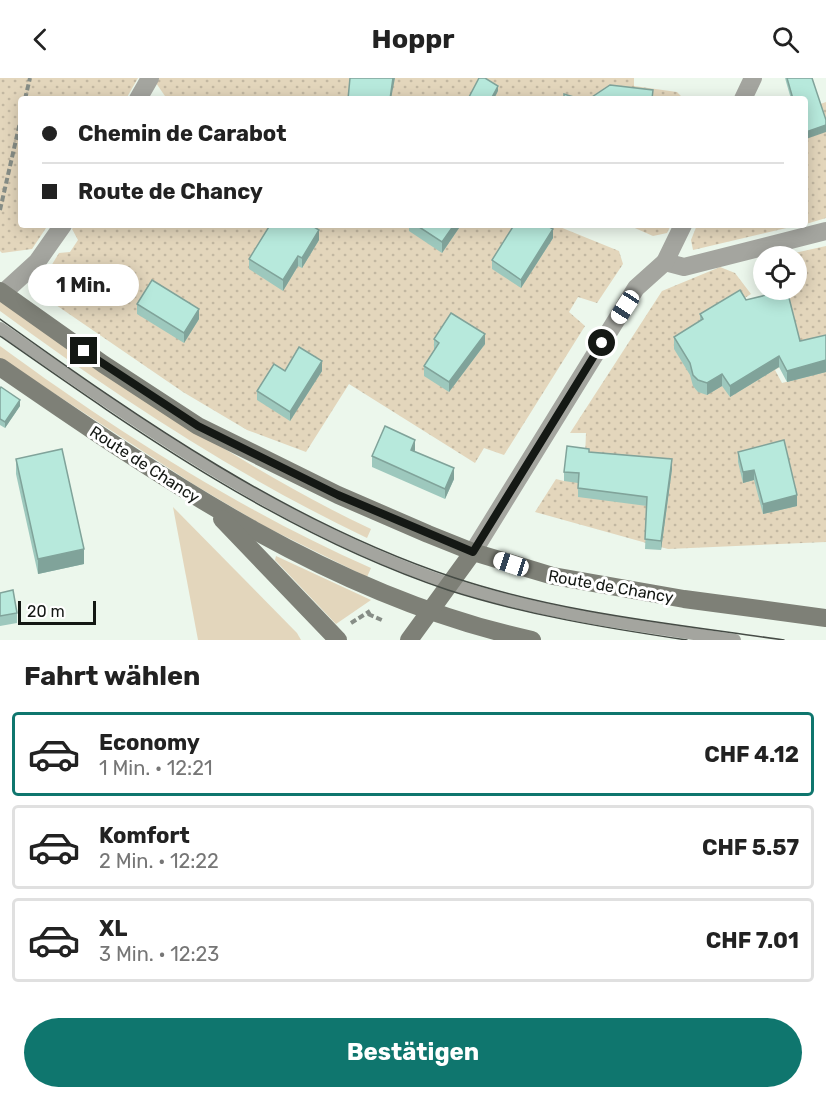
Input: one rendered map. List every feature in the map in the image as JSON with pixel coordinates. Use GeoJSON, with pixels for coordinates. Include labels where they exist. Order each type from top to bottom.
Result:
{"type":"FeatureCollection","features":[{"type":"Feature","properties":{"kind":"main road","name":"Route de Chancy"},"geometry":{"type":"LineString","coordinates":[[1,292],[198,426],[338,495],[473,552],[525,569],[593,584],[826,618]]}},
{"type":"Feature","properties":{"kind":"main road","name":"Route de Chancy"},"geometry":{"type":"LineString","coordinates":[[0,367],[124,452],[206,503],[308,558],[433,611],[532,640]]}},
{"type":"Feature","properties":{"kind":"main road"},"geometry":{"type":"LineString","coordinates":[[206,503],[341,634]]}},
{"type":"Feature","properties":{"kind":"main road"},"geometry":{"type":"LineString","coordinates":[[410,640],[433,611],[473,552]]}},
{"type":"Feature","properties":{"kind":"street"},"geometry":{"type":"LineString","coordinates":[[140,96],[150,78]]}},
{"type":"Feature","properties":{"kind":"street"},"geometry":{"type":"LineString","coordinates":[[744,96],[753,78]]}},
{"type":"Feature","properties":{"kind":"street"},"geometry":{"type":"LineString","coordinates":[[1,292],[37,262],[61,228]]}},
{"type":"Feature","properties":{"kind":"street"},"geometry":{"type":"LineString","coordinates":[[473,552],[636,288],[665,262],[682,228]]}},
{"type":"Feature","properties":{"kind":"street"},"geometry":{"type":"LineString","coordinates":[[665,262],[684,267],[826,231]]}},
{"type":"Feature","properties":{"kind":"lane"},"geometry":{"type":"LineString","coordinates":[[0,328],[159,436],[264,500],[342,540],[452,584],[576,616],[735,640]]}},
{"type":"Feature","properties":{"kind":"path"},"geometry":{"type":"LineString","coordinates":[[26,96],[30,78]]}},
{"type":"Feature","properties":{"kind":"path"},"geometry":{"type":"LineString","coordinates":[[0,210],[18,131]]}},
{"type":"Feature","properties":{"kind":"path"},"geometry":{"type":"LineString","coordinates":[[341,634],[374,609]]}},
{"type":"Feature","properties":{"kind":"path"},"geometry":{"type":"LineString","coordinates":[[367,614],[384,621]]}},
{"type":"Feature","properties":{"kind":"shaded area"},"geometry":{"type":"Polygon","coordinates":[[[0,78],[138,78],[128,96],[18,96],[18,228],[46,228],[32,249],[2,253],[0,251],[0,78]]]}},
{"type":"Feature","properties":{"kind":"shaded area"},"geometry":{"type":"Polygon","coordinates":[[[159,78],[634,78],[634,86],[677,92],[681,96],[165,96],[156,83],[159,78]]]}},
{"type":"Feature","properties":{"kind":"shaded area"},"geometry":{"type":"Polygon","coordinates":[[[826,102],[826,218],[808,223],[808,108],[826,102]]]}},
{"type":"Feature","properties":{"kind":"shaded area"},"geometry":{"type":"Polygon","coordinates":[[[562,228],[619,251],[623,264],[597,303],[578,297],[569,312],[585,326],[504,455],[484,448],[475,463],[349,384],[306,452],[247,430],[183,392],[56,305],[48,271],[59,253],[70,252],[78,240],[72,229],[562,228]]]}},
{"type":"Feature","properties":{"kind":"shaded area"},"geometry":{"type":"Polygon","coordinates":[[[635,228],[670,228],[667,233],[653,236],[635,228]]]}},
{"type":"Feature","properties":{"kind":"shaded area"},"geometry":{"type":"Polygon","coordinates":[[[696,228],[786,228],[693,250],[691,240],[696,228]]]}},
{"type":"Feature","properties":{"kind":"shaded area"},"geometry":{"type":"Polygon","coordinates":[[[826,246],[826,542],[668,549],[535,512],[556,479],[564,481],[585,457],[586,433],[570,433],[662,291],[720,267],[735,273],[751,294],[740,301],[780,367],[775,370],[782,383],[806,377],[787,300],[807,300],[807,250],[826,246]]]}},
{"type":"Feature","properties":{"kind":"shaded area"},"geometry":{"type":"Polygon","coordinates":[[[0,299],[181,422],[274,478],[371,529],[367,538],[271,488],[133,404],[0,311],[0,299]]]}},
{"type":"Feature","properties":{"kind":"shaded area"},"geometry":{"type":"Polygon","coordinates":[[[0,346],[88,408],[180,467],[275,521],[371,568],[367,577],[264,526],[193,484],[0,358],[0,346]]]}},
{"type":"Feature","properties":{"kind":"shaded area"},"geometry":{"type":"Polygon","coordinates":[[[173,507],[297,633],[301,640],[198,640],[173,507]]]}},
{"type":"Feature","properties":{"kind":"shaded area"},"geometry":{"type":"Polygon","coordinates":[[[276,556],[371,600],[336,624],[275,560],[276,556]]]}},
{"type":"Feature","properties":{"kind":"building"},"geometry":{"type":"Polygon","coordinates":[[[350,78],[393,78],[390,96],[348,96],[350,78]]]}},
{"type":"Feature","properties":{"kind":"building"},"geometry":{"type":"Polygon","coordinates":[[[479,78],[485,78],[498,86],[493,96],[470,96],[479,78]]]}},
{"type":"Feature","properties":{"kind":"building"},"geometry":{"type":"Polygon","coordinates":[[[787,78],[812,78],[826,125],[808,131],[808,96],[792,96],[787,78]]]}},
{"type":"Feature","properties":{"kind":"building"},"geometry":{"type":"Polygon","coordinates":[[[610,85],[653,90],[652,96],[594,96],[610,85]]]}},
{"type":"Feature","properties":{"kind":"building"},"geometry":{"type":"Polygon","coordinates":[[[268,228],[316,228],[319,230],[302,258],[298,256],[283,280],[249,259],[268,228]]]}},
{"type":"Feature","properties":{"kind":"building"},"geometry":{"type":"Polygon","coordinates":[[[421,228],[452,228],[442,242],[421,228]]]}},
{"type":"Feature","properties":{"kind":"building"},"geometry":{"type":"Polygon","coordinates":[[[512,228],[553,229],[521,280],[492,260],[512,228]]]}},
{"type":"Feature","properties":{"kind":"building"},"geometry":{"type":"Polygon","coordinates":[[[152,280],[199,309],[184,333],[137,304],[152,280]]]}},
{"type":"Feature","properties":{"kind":"building"},"geometry":{"type":"Polygon","coordinates":[[[740,290],[746,300],[790,300],[800,341],[826,335],[826,360],[787,371],[779,356],[730,386],[722,374],[707,383],[698,380],[693,375],[690,363],[674,337],[703,319],[700,314],[740,290]]]}},
{"type":"Feature","properties":{"kind":"building"},"geometry":{"type":"Polygon","coordinates":[[[451,313],[485,334],[449,382],[424,366],[439,343],[434,339],[451,313]]]}},
{"type":"Feature","properties":{"kind":"building"},"geometry":{"type":"Polygon","coordinates":[[[299,347],[322,361],[290,412],[257,391],[274,364],[285,371],[299,347]]]}},
{"type":"Feature","properties":{"kind":"building"},"geometry":{"type":"Polygon","coordinates":[[[1,387],[20,400],[5,422],[0,419],[1,387]]]}},
{"type":"Feature","properties":{"kind":"building"},"geometry":{"type":"Polygon","coordinates":[[[385,426],[415,440],[411,450],[454,468],[445,489],[372,456],[385,426]]]}},
{"type":"Feature","properties":{"kind":"building"},"geometry":{"type":"Polygon","coordinates":[[[784,440],[797,495],[763,504],[754,470],[743,472],[738,452],[784,440]]]}},
{"type":"Feature","properties":{"kind":"building"},"geometry":{"type":"Polygon","coordinates":[[[567,446],[589,449],[589,452],[672,459],[661,541],[645,539],[647,497],[578,488],[579,473],[564,472],[567,446]]]}},
{"type":"Feature","properties":{"kind":"building"},"geometry":{"type":"Polygon","coordinates":[[[62,449],[84,549],[38,559],[16,459],[62,449]]]}},
{"type":"Feature","properties":{"kind":"building"},"geometry":{"type":"Polygon","coordinates":[[[13,590],[17,613],[0,616],[0,593],[13,590]]]}},
{"type":"Feature","properties":{"kind":"tram line"},"geometry":{"type":"LineString","coordinates":[[0,319],[107,394],[218,466],[334,529],[394,555],[495,590],[577,609],[784,640]]}},
{"type":"Feature","properties":{"kind":"tram line"},"geometry":{"type":"LineString","coordinates":[[0,336],[160,445],[215,479],[328,541],[387,567],[477,599],[537,614],[687,640]]}},
{"type":"Feature","properties":{"kind":"route"},"geometry":{"type":"LineString","coordinates":[[84,351],[198,426],[386,517],[473,552],[602,343]]}}]}
